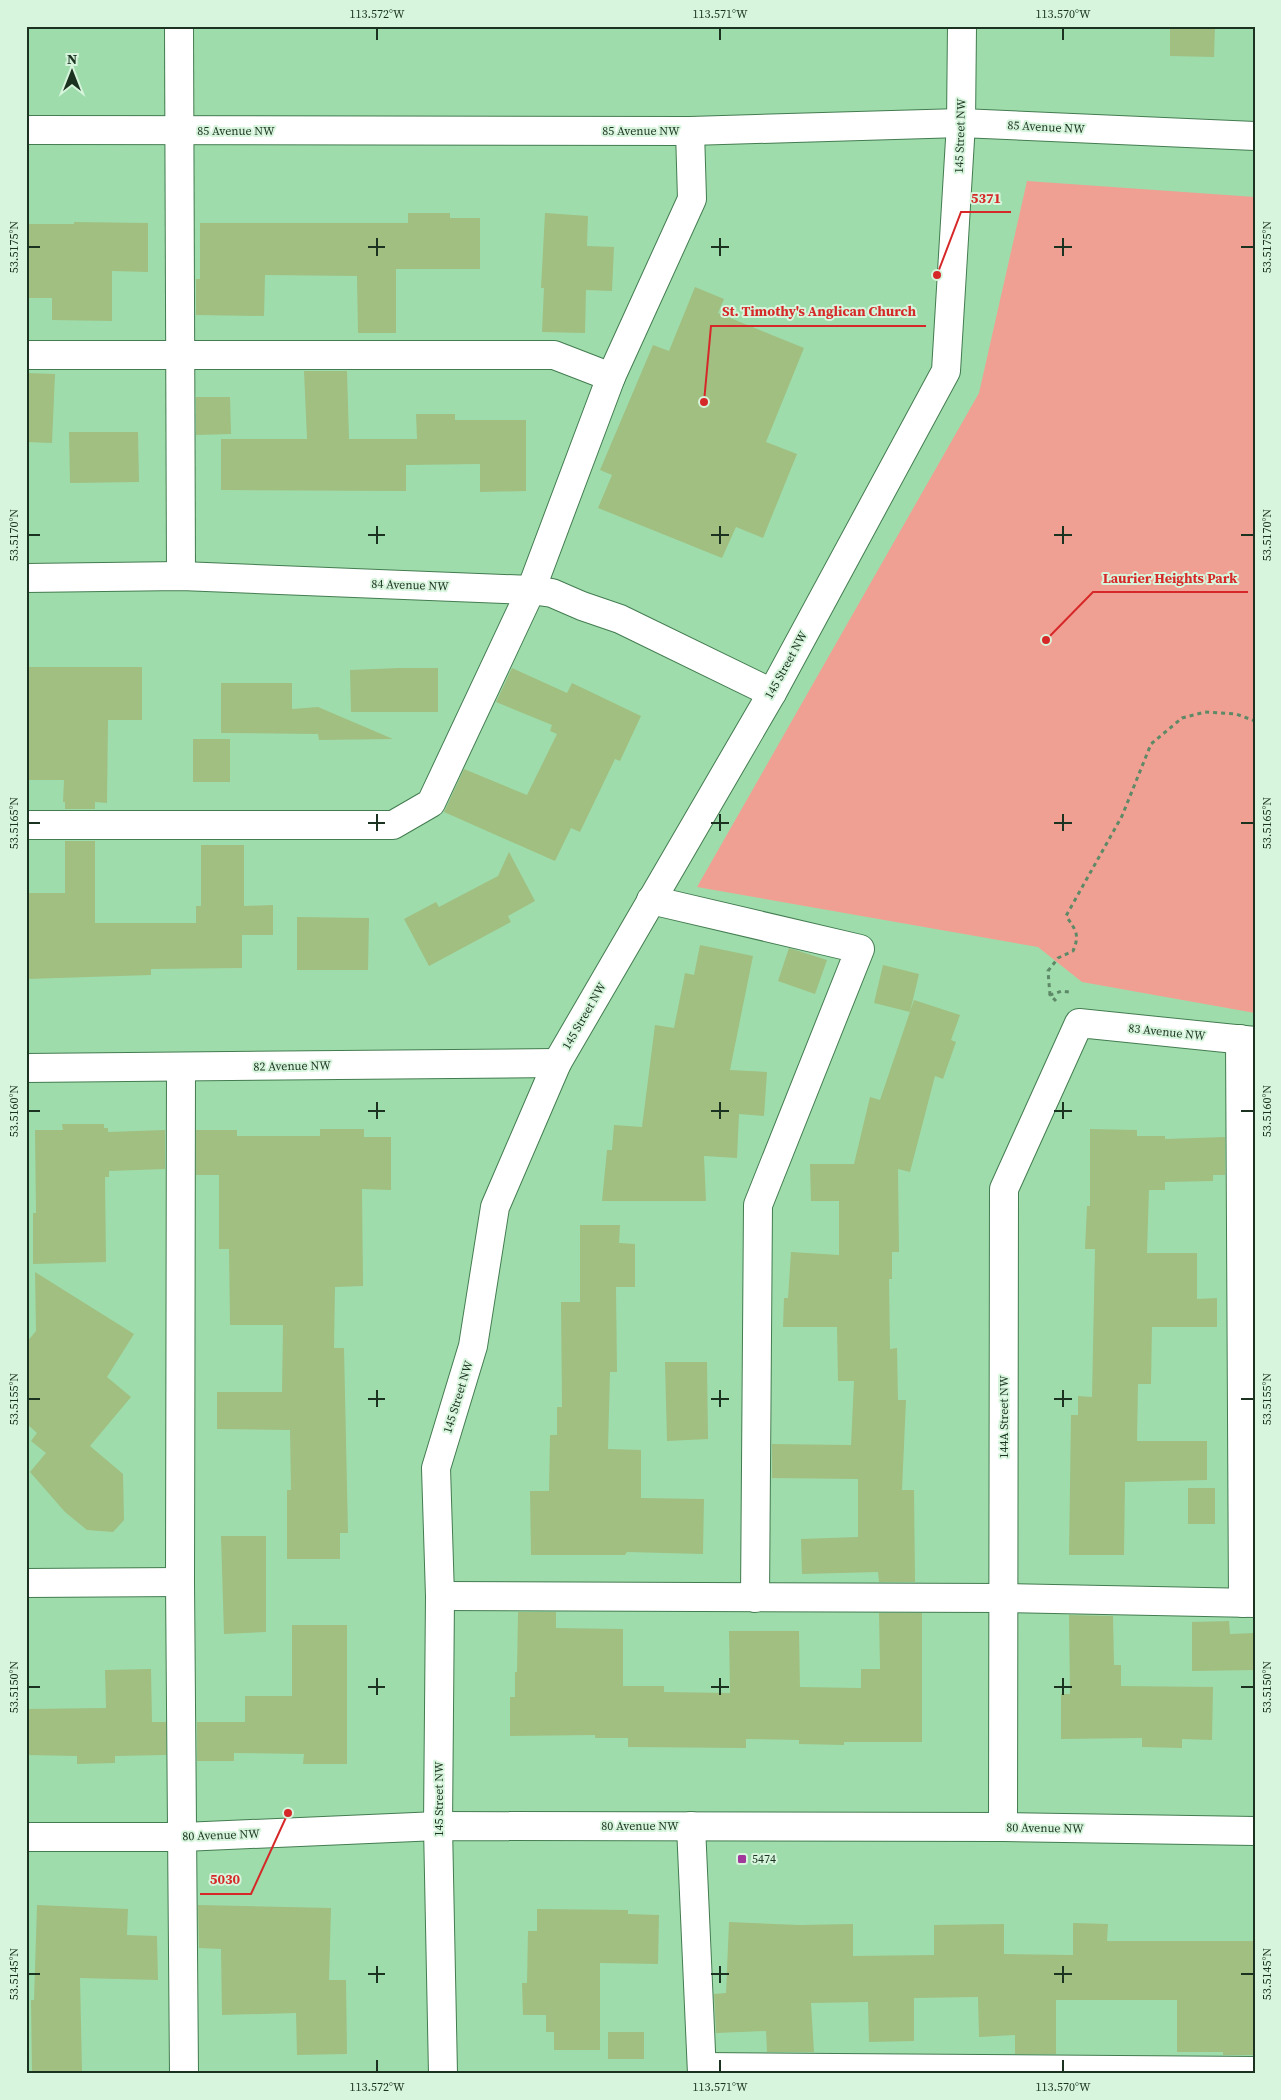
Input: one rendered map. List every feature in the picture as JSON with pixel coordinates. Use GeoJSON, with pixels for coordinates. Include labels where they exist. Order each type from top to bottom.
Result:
{"type":"FeatureCollection","features":[{"type":"Feature","properties":{"kind":"street"},"geometry":{"type":"LineString","coordinates":[[179,26],[181,576]]}},
{"type":"Feature","properties":{"kind":"street","name":"145 Street NW"},"geometry":{"type":"LineString","coordinates":[[443,2074],[438,1826],[440,1596],[436,1468],[473,1346],[495,1207],[557,1063],[772,693],[946,371],[961,123],[962,26]]}},
{"type":"Feature","properties":{"kind":"street","name":"85 Avenue NW"},"geometry":{"type":"LineString","coordinates":[[26,130],[690,131],[961,123],[1255,136]]}},
{"type":"Feature","properties":{"kind":"street"},"geometry":{"type":"LineString","coordinates":[[26,825],[393,825],[432,803],[531,590],[611,377],[692,198],[690,131]]}},
{"type":"Feature","properties":{"kind":"street"},"geometry":{"type":"LineString","coordinates":[[26,355],[554,355],[611,377]]}},
{"type":"Feature","properties":{"kind":"street","name":"84 Avenue NW"},"geometry":{"type":"LineString","coordinates":[[26,578],[181,576],[531,590],[552,593],[620,619],[772,693]]}},
{"type":"Feature","properties":{"kind":"street"},"geometry":{"type":"LineString","coordinates":[[652,900],[860,949],[758,1205],[755,1598]]}},
{"type":"Feature","properties":{"kind":"street","name":"83 Avenue NW"},"geometry":{"type":"LineString","coordinates":[[1079,1023],[1247,1040]]}},
{"type":"Feature","properties":{"kind":"street","name":"144A Street NW"},"geometry":{"type":"LineString","coordinates":[[1003,1827],[1004,1189],[1079,1023]]}},
{"type":"Feature","properties":{"kind":"street"},"geometry":{"type":"LineString","coordinates":[[440,1596],[1004,1598],[1249,1603],[1247,1040]]}},
{"type":"Feature","properties":{"kind":"street","name":"82 Avenue NW"},"geometry":{"type":"LineString","coordinates":[[26,1068],[557,1063]]}},
{"type":"Feature","properties":{"kind":"street"},"geometry":{"type":"LineString","coordinates":[[181,1067],[180,1582],[184,2074]]}},
{"type":"Feature","properties":{"kind":"street"},"geometry":{"type":"LineString","coordinates":[[26,1583],[180,1582]]}},
{"type":"Feature","properties":{"kind":"street","name":"80 Avenue NW"},"geometry":{"type":"LineString","coordinates":[[26,1837],[183,1837],[438,1826],[1003,1827],[1255,1831]]}},
{"type":"Feature","properties":{"kind":"street"},"geometry":{"type":"LineString","coordinates":[[691,1826],[702,2070],[1255,2072]]}},
{"type":"Feature","properties":{"kind":"path"},"geometry":{"type":"LineString","coordinates":[[1050,996],[1048,971],[1058,958],[1073,951],[1078,940],[1074,927],[1066,916],[1122,816],[1151,744],[1182,718],[1205,712],[1236,714],[1255,721]]}},
{"type":"Feature","properties":{"kind":"shaded area"},"geometry":{"type":"Polygon","coordinates":[[[1027,181],[1255,197],[1255,1013],[1082,982],[1038,947],[697,887],[979,393],[1027,181]]]}},
{"type":"Feature","properties":{"kind":"building"},"geometry":{"type":"Polygon","coordinates":[[[1170,26],[1215,26],[1214,57],[1170,56],[1170,26]]]}},
{"type":"Feature","properties":{"kind":"building"},"geometry":{"type":"Polygon","coordinates":[[[408,213],[450,213],[450,218],[480,218],[480,269],[396,269],[396,333],[358,333],[357,276],[265,275],[264,316],[196,315],[196,279],[200,279],[200,223],[408,223],[408,213]]]}},
{"type":"Feature","properties":{"kind":"building"},"geometry":{"type":"Polygon","coordinates":[[[545,213],[588,216],[587,246],[614,247],[612,291],[586,290],[585,333],[542,332],[544,288],[541,288],[545,213]]]}},
{"type":"Feature","properties":{"kind":"building"},"geometry":{"type":"Polygon","coordinates":[[[74,222],[148,223],[148,272],[112,271],[112,321],[52,320],[52,298],[26,298],[26,224],[74,224],[74,222]]]}},
{"type":"Feature","properties":{"kind":"building"},"geometry":{"type":"Polygon","coordinates":[[[695,287],[724,299],[718,313],[804,348],[766,442],[797,454],[763,538],[736,527],[722,558],[598,508],[612,475],[600,470],[653,345],[669,351],[695,287]]]}},
{"type":"Feature","properties":{"kind":"building"},"geometry":{"type":"Polygon","coordinates":[[[304,371],[347,371],[349,439],[417,439],[416,414],[455,414],[455,420],[526,420],[526,491],[480,492],[480,464],[406,465],[406,491],[221,490],[221,439],[307,439],[304,371]]]}},
{"type":"Feature","properties":{"kind":"building"},"geometry":{"type":"Polygon","coordinates":[[[26,373],[55,374],[52,443],[26,442],[26,373]]]}},
{"type":"Feature","properties":{"kind":"building"},"geometry":{"type":"Polygon","coordinates":[[[196,397],[230,397],[231,434],[196,435],[196,397]]]}},
{"type":"Feature","properties":{"kind":"building"},"geometry":{"type":"Polygon","coordinates":[[[69,432],[138,432],[139,482],[70,483],[69,432]]]}},
{"type":"Feature","properties":{"kind":"building"},"geometry":{"type":"Polygon","coordinates":[[[26,667],[142,667],[142,720],[108,720],[107,803],[95,802],[95,809],[65,809],[65,802],[63,802],[64,780],[26,780],[26,667]]]}},
{"type":"Feature","properties":{"kind":"building"},"geometry":{"type":"Polygon","coordinates":[[[438,668],[438,712],[351,712],[350,670],[438,668]]]}},
{"type":"Feature","properties":{"kind":"building"},"geometry":{"type":"Polygon","coordinates":[[[512,668],[567,693],[572,683],[641,716],[620,761],[615,759],[580,832],[571,828],[555,861],[444,812],[464,769],[527,795],[557,734],[550,731],[552,725],[496,702],[512,668]]]}},
{"type":"Feature","properties":{"kind":"building"},"geometry":{"type":"Polygon","coordinates":[[[221,683],[292,683],[292,709],[318,707],[393,739],[319,740],[318,734],[221,733],[221,683]]]}},
{"type":"Feature","properties":{"kind":"building"},"geometry":{"type":"Polygon","coordinates":[[[193,739],[230,739],[230,782],[193,782],[193,739]]]}},
{"type":"Feature","properties":{"kind":"building"},"geometry":{"type":"Polygon","coordinates":[[[65,841],[95,841],[95,923],[196,923],[196,906],[201,906],[201,845],[244,845],[244,906],[273,905],[273,935],[242,935],[242,968],[151,969],[151,975],[26,979],[26,893],[65,893],[65,841]]]}},
{"type":"Feature","properties":{"kind":"building"},"geometry":{"type":"Polygon","coordinates":[[[509,852],[535,901],[508,916],[511,922],[429,966],[404,919],[436,902],[439,907],[498,876],[509,852]]]}},
{"type":"Feature","properties":{"kind":"building"},"geometry":{"type":"Polygon","coordinates":[[[297,917],[369,918],[368,970],[297,970],[297,917]]]}},
{"type":"Feature","properties":{"kind":"building"},"geometry":{"type":"Polygon","coordinates":[[[700,945],[753,956],[730,1070],[767,1072],[764,1116],[739,1114],[737,1158],[704,1156],[706,1201],[602,1201],[607,1150],[612,1150],[614,1125],[642,1127],[655,1025],[674,1028],[685,973],[694,975],[700,945]]]}},
{"type":"Feature","properties":{"kind":"building"},"geometry":{"type":"Polygon","coordinates":[[[789,948],[827,960],[815,994],[778,981],[789,948]]]}},
{"type":"Feature","properties":{"kind":"building"},"geometry":{"type":"Polygon","coordinates":[[[883,965],[919,974],[910,1012],[874,1003],[883,965]]]}},
{"type":"Feature","properties":{"kind":"building"},"geometry":{"type":"Polygon","coordinates":[[[914,1000],[960,1015],[951,1040],[956,1042],[943,1079],[935,1076],[910,1172],[898,1169],[899,1252],[892,1252],[892,1279],[889,1279],[890,1349],[897,1348],[898,1400],[906,1400],[902,1490],[914,1490],[915,1582],[879,1582],[878,1572],[802,1574],[801,1539],[858,1537],[858,1479],[772,1478],[772,1444],[851,1445],[854,1381],[838,1381],[837,1327],[783,1327],[784,1298],[788,1298],[791,1252],[839,1255],[839,1201],[811,1201],[810,1164],[854,1164],[870,1097],[880,1100],[914,1000]]]}},
{"type":"Feature","properties":{"kind":"building"},"geometry":{"type":"Polygon","coordinates":[[[62,1124],[104,1124],[104,1128],[108,1128],[108,1132],[165,1130],[165,1169],[109,1171],[109,1177],[105,1177],[106,1262],[33,1264],[33,1213],[36,1213],[35,1130],[63,1130],[62,1124]]]}},
{"type":"Feature","properties":{"kind":"building"},"geometry":{"type":"Polygon","coordinates":[[[320,1129],[364,1129],[364,1137],[391,1137],[391,1190],[362,1189],[363,1286],[335,1287],[334,1348],[344,1348],[348,1533],[340,1533],[340,1559],[287,1559],[287,1490],[291,1490],[290,1430],[217,1429],[217,1392],[282,1392],[283,1325],[230,1325],[229,1249],[219,1249],[219,1175],[196,1175],[196,1130],[237,1130],[237,1136],[320,1136],[320,1129]]]}},
{"type":"Feature","properties":{"kind":"building"},"geometry":{"type":"Polygon","coordinates":[[[1090,1129],[1137,1130],[1137,1136],[1165,1136],[1165,1139],[1225,1137],[1225,1175],[1213,1175],[1213,1181],[1165,1182],[1165,1190],[1149,1190],[1147,1253],[1197,1253],[1197,1299],[1217,1298],[1217,1327],[1152,1327],[1151,1384],[1138,1384],[1137,1441],[1207,1441],[1207,1480],[1125,1482],[1124,1555],[1069,1555],[1071,1415],[1078,1415],[1078,1396],[1092,1397],[1095,1249],[1085,1249],[1087,1206],[1090,1206],[1090,1129]]]}},
{"type":"Feature","properties":{"kind":"building"},"geometry":{"type":"Polygon","coordinates":[[[580,1225],[620,1225],[619,1243],[635,1244],[635,1287],[616,1287],[617,1372],[610,1372],[608,1449],[641,1450],[641,1498],[704,1499],[703,1554],[627,1552],[625,1555],[531,1555],[530,1491],[549,1491],[550,1435],[557,1435],[557,1407],[562,1407],[561,1302],[580,1302],[580,1225]]]}},
{"type":"Feature","properties":{"kind":"building"},"geometry":{"type":"Polygon","coordinates":[[[35,1272],[134,1334],[107,1377],[131,1397],[90,1446],[123,1474],[124,1520],[113,1532],[87,1530],[65,1512],[30,1472],[46,1453],[31,1441],[37,1433],[26,1423],[26,1343],[36,1331],[35,1272]]]}},
{"type":"Feature","properties":{"kind":"building"},"geometry":{"type":"Polygon","coordinates":[[[665,1362],[707,1362],[708,1439],[667,1441],[665,1362]]]}},
{"type":"Feature","properties":{"kind":"building"},"geometry":{"type":"Polygon","coordinates":[[[1188,1488],[1215,1488],[1215,1524],[1188,1524],[1188,1488]]]}},
{"type":"Feature","properties":{"kind":"building"},"geometry":{"type":"Polygon","coordinates":[[[221,1536],[266,1536],[266,1632],[224,1634],[221,1536]]]}},
{"type":"Feature","properties":{"kind":"building"},"geometry":{"type":"Polygon","coordinates":[[[518,1612],[556,1612],[556,1628],[623,1629],[623,1686],[664,1686],[664,1692],[730,1693],[729,1631],[799,1631],[800,1687],[861,1688],[861,1669],[880,1669],[879,1613],[922,1613],[922,1742],[844,1742],[844,1745],[799,1744],[799,1740],[746,1739],[746,1748],[628,1747],[628,1738],[595,1738],[595,1735],[510,1736],[510,1697],[515,1697],[515,1672],[517,1672],[518,1612]]]}},
{"type":"Feature","properties":{"kind":"building"},"geometry":{"type":"Polygon","coordinates":[[[1069,1615],[1113,1616],[1114,1665],[1121,1665],[1121,1686],[1213,1687],[1212,1740],[1182,1739],[1182,1748],[1142,1747],[1142,1738],[1061,1739],[1061,1694],[1070,1694],[1069,1615]]]}},
{"type":"Feature","properties":{"kind":"building"},"geometry":{"type":"Polygon","coordinates":[[[1229,1621],[1230,1634],[1255,1633],[1255,1670],[1192,1671],[1192,1622],[1229,1621]]]}},
{"type":"Feature","properties":{"kind":"building"},"geometry":{"type":"Polygon","coordinates":[[[292,1625],[347,1625],[347,1764],[303,1764],[304,1754],[234,1753],[234,1761],[197,1761],[197,1722],[245,1722],[245,1696],[292,1696],[292,1625]]]}},
{"type":"Feature","properties":{"kind":"building"},"geometry":{"type":"Polygon","coordinates":[[[151,1669],[152,1722],[166,1722],[166,1755],[115,1756],[115,1763],[77,1764],[77,1756],[26,1755],[26,1709],[106,1708],[105,1670],[151,1669]]]}},
{"type":"Feature","properties":{"kind":"building"},"geometry":{"type":"Polygon","coordinates":[[[37,1905],[128,1909],[127,1935],[157,1936],[158,1980],[80,1978],[82,2071],[32,2072],[31,2000],[34,2000],[37,1905]]]}},
{"type":"Feature","properties":{"kind":"building"},"geometry":{"type":"Polygon","coordinates":[[[198,1905],[331,1908],[329,1980],[346,1980],[347,2054],[297,2055],[296,2013],[222,2015],[221,1949],[199,1948],[198,1905]]]}},
{"type":"Feature","properties":{"kind":"building"},"geometry":{"type":"Polygon","coordinates":[[[537,1909],[628,1910],[628,1914],[659,1915],[658,1964],[600,1963],[600,2050],[554,2050],[554,2032],[546,2032],[546,2015],[523,2015],[522,1983],[527,1983],[528,1931],[537,1931],[537,1909]]]}},
{"type":"Feature","properties":{"kind":"building"},"geometry":{"type":"Polygon","coordinates":[[[729,1922],[800,1925],[853,1924],[853,1956],[934,1955],[934,1925],[1004,1924],[1004,1954],[1073,1955],[1073,1923],[1108,1924],[1107,1941],[1255,1941],[1255,2055],[1223,2055],[1223,2052],[1177,2052],[1177,2000],[1056,2000],[1056,2054],[1015,2054],[1015,2035],[979,2037],[978,1997],[914,1998],[914,2041],[869,2042],[868,2002],[811,2003],[814,2052],[767,2052],[766,2031],[716,2033],[714,1994],[726,1993],[729,1922]]]}},
{"type":"Feature","properties":{"kind":"building"},"geometry":{"type":"Polygon","coordinates":[[[608,2032],[644,2032],[644,2059],[608,2059],[608,2032]]]}},
{"type":"Feature","properties":{"kind":"place","name":"5371"},"geometry":{"type":"Point","coordinates":[937,275]}},
{"type":"Feature","properties":{"kind":"place","name":"St. Timothy's Anglican Church"},"geometry":{"type":"Point","coordinates":[704,402]}},
{"type":"Feature","properties":{"kind":"place","name":"Laurier Heights Park"},"geometry":{"type":"Point","coordinates":[1046,640]}},
{"type":"Feature","properties":{"kind":"place","name":"5030"},"geometry":{"type":"Point","coordinates":[288,1813]}},
{"type":"Feature","properties":{"kind":"place","name":"5474"},"geometry":{"type":"Point","coordinates":[742,1859]}}]}
